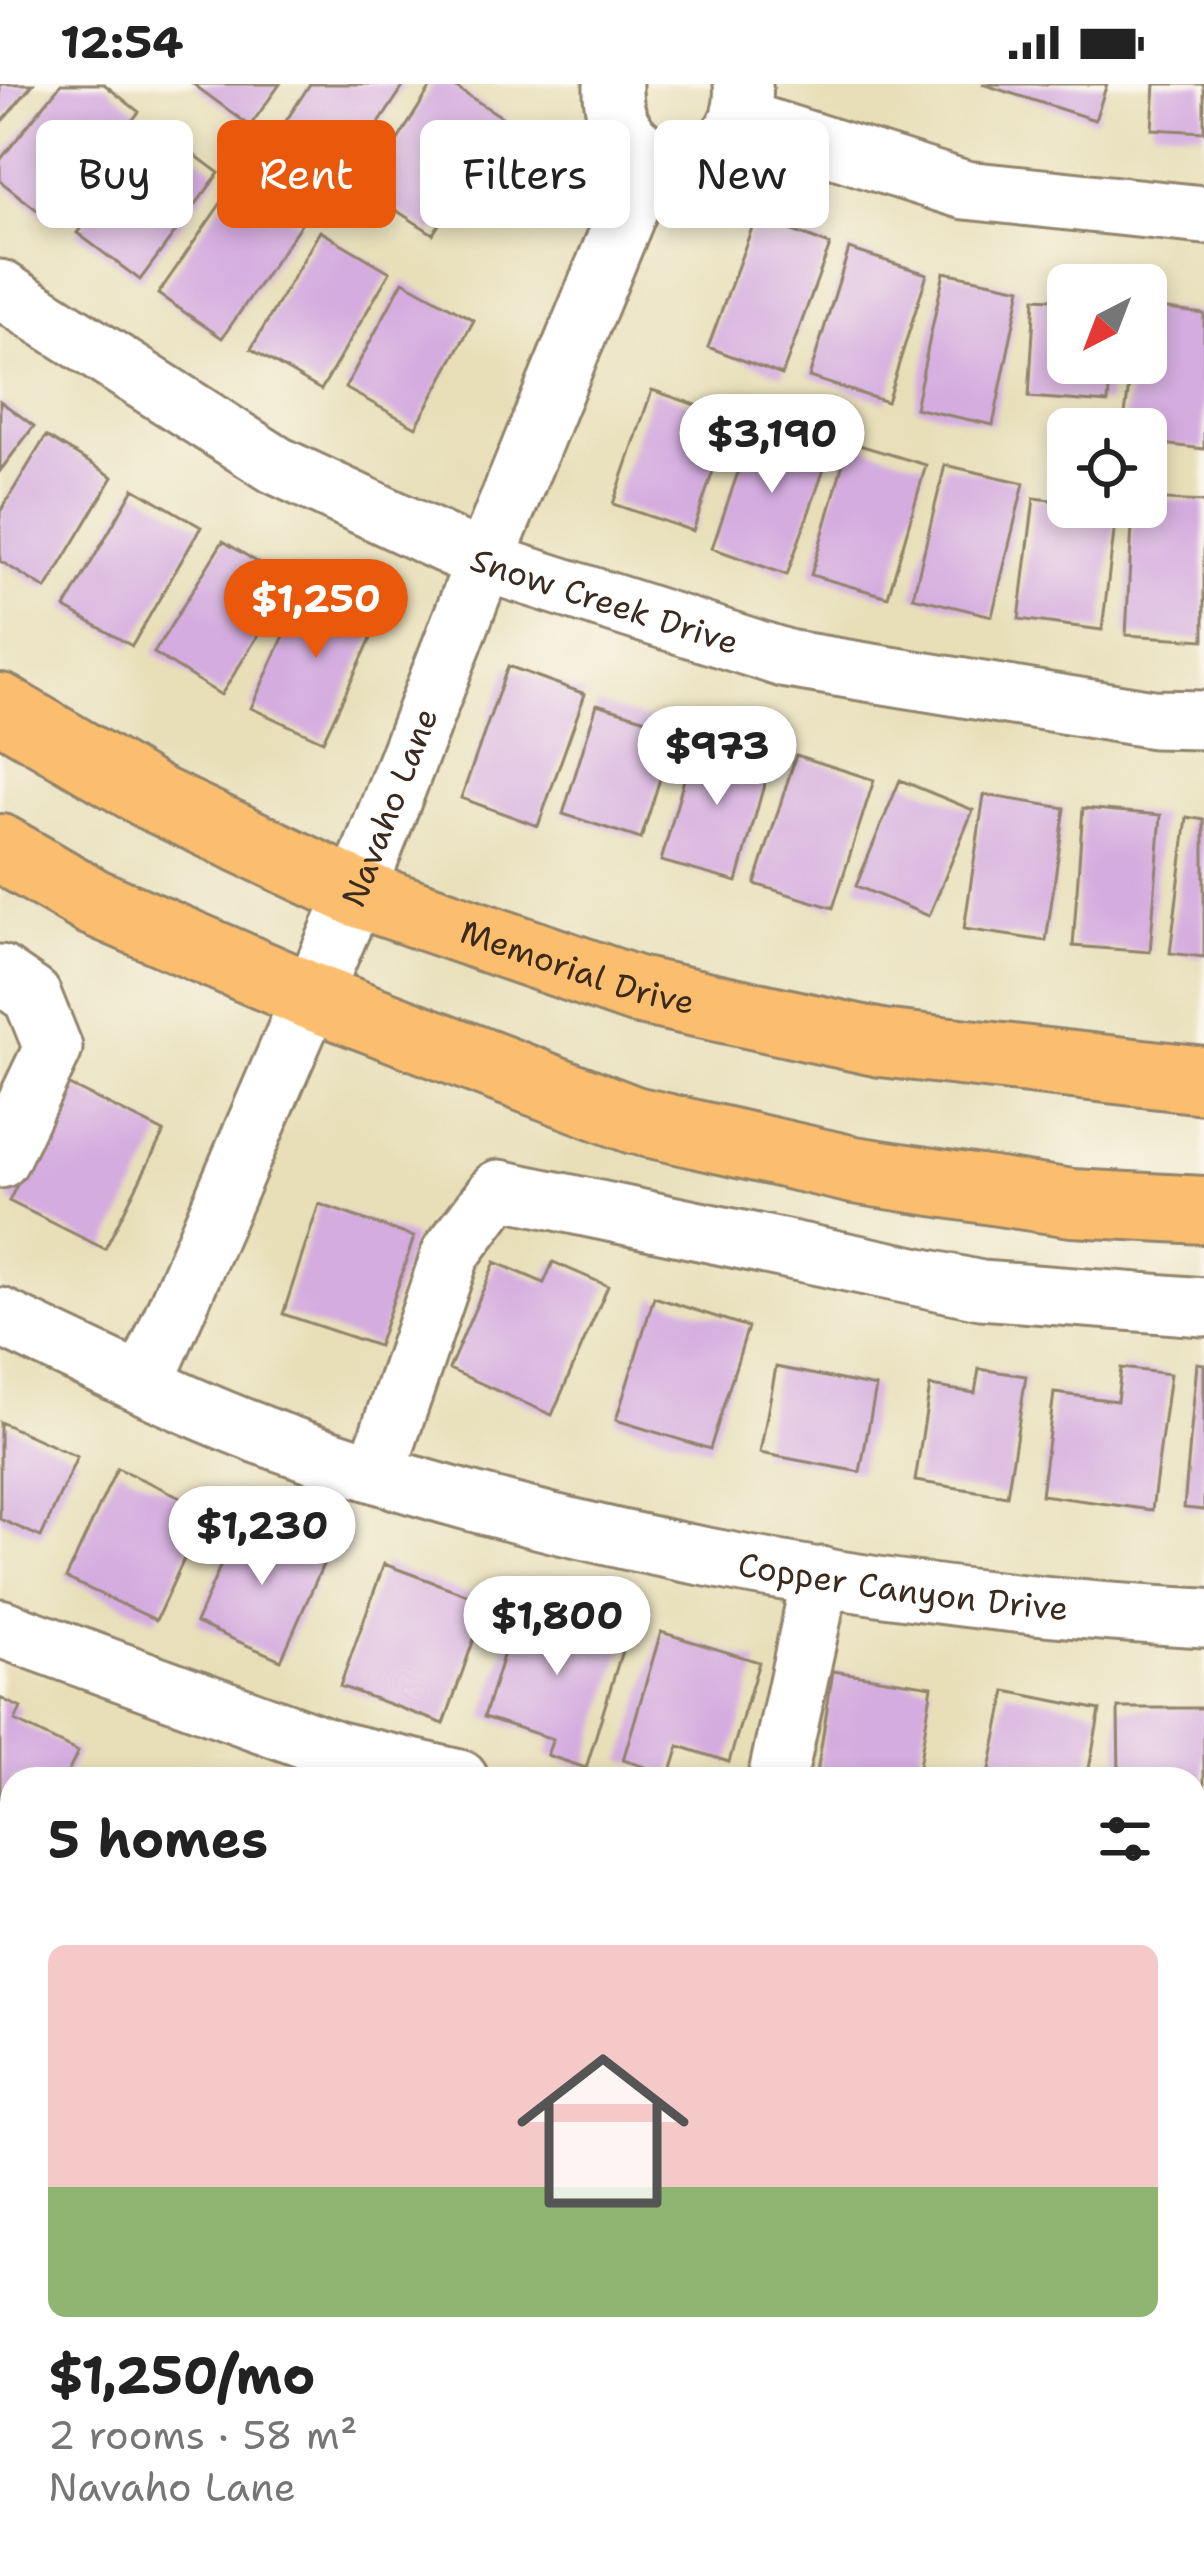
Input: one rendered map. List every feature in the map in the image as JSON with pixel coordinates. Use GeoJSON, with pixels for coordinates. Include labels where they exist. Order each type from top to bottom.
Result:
{"type":"FeatureCollection","features":[{"type":"Feature","properties":{"kind":"main road","name":"Memorial Drive"},"geometry":{"type":"LineString","coordinates":[[0,707],[154,798],[356,893],[636,990],[881,1043],[1204,1080]]}},
{"type":"Feature","properties":{"kind":"main road"},"geometry":{"type":"LineString","coordinates":[[0,848],[93,902],[310,996],[634,1120],[854,1170],[1072,1203],[1204,1210]]}},
{"type":"Feature","properties":{"kind":"street"},"geometry":{"type":"LineString","coordinates":[[613,84],[618,125],[632,143],[671,161],[693,160],[730,138],[741,101],[965,190],[1204,214]]}},
{"type":"Feature","properties":{"kind":"street","name":"Navaho Lane"},"geometry":{"type":"LineString","coordinates":[[144,1384],[356,893],[650,155]]}},
{"type":"Feature","properties":{"kind":"street","name":"Snow Creek Drive"},"geometry":{"type":"LineString","coordinates":[[0,289],[276,465],[484,562],[788,659],[1153,719],[1204,720]]}},
{"type":"Feature","properties":{"kind":"street"},"geometry":{"type":"LineString","coordinates":[[0,974],[32,996],[53,1048],[0,1159]]}},
{"type":"Feature","properties":{"kind":"street"},"geometry":{"type":"LineString","coordinates":[[376,1473],[451,1253],[499,1189],[981,1290],[1204,1307]]}},
{"type":"Feature","properties":{"kind":"street","name":"Copper Canyon Drive"},"geometry":{"type":"LineString","coordinates":[[0,1317],[305,1451],[471,1502],[821,1576],[956,1597],[1204,1618]]}},
{"type":"Feature","properties":{"kind":"street"},"geometry":{"type":"LineString","coordinates":[[780,1767],[821,1576]]}},
{"type":"Feature","properties":{"kind":"street"},"geometry":{"type":"LineString","coordinates":[[0,1628],[338,1751],[407,1767]]}},
{"type":"Feature","properties":{"kind":"building"},"geometry":{"type":"Polygon","coordinates":[[[0,84],[33,84],[0,124],[0,84]]]}},
{"type":"Feature","properties":{"kind":"building"},"geometry":{"type":"Polygon","coordinates":[[[61,84],[104,84],[139,112],[133,120],[36,120],[36,209],[0,181],[0,160],[61,84]]]}},
{"type":"Feature","properties":{"kind":"building"},"geometry":{"type":"Polygon","coordinates":[[[193,84],[280,84],[254,120],[242,120],[193,84]]]}},
{"type":"Feature","properties":{"kind":"building"},"geometry":{"type":"Polygon","coordinates":[[[310,84],[405,84],[381,120],[287,120],[310,84]]]}},
{"type":"Feature","properties":{"kind":"building"},"geometry":{"type":"Polygon","coordinates":[[[433,84],[450,84],[505,119],[420,120],[420,226],[396,210],[396,143],[433,84]]]}},
{"type":"Feature","properties":{"kind":"building"},"geometry":{"type":"Polygon","coordinates":[[[982,84],[1107,84],[1095,120],[982,84]]]}},
{"type":"Feature","properties":{"kind":"building"},"geometry":{"type":"Polygon","coordinates":[[[1155,84],[1204,84],[1204,132],[1152,129],[1155,84]]]}},
{"type":"Feature","properties":{"kind":"building"},"geometry":{"type":"Polygon","coordinates":[[[193,154],[217,176],[193,208],[193,154]]]}},
{"type":"Feature","properties":{"kind":"building"},"geometry":{"type":"Polygon","coordinates":[[[217,209],[217,228],[298,228],[222,338],[158,294],[217,209]]]}},
{"type":"Feature","properties":{"kind":"building"},"geometry":{"type":"Polygon","coordinates":[[[81,228],[178,228],[140,280],[77,233],[81,228]]]}},
{"type":"Feature","properties":{"kind":"building"},"geometry":{"type":"Polygon","coordinates":[[[752,228],[785,228],[830,245],[782,375],[708,347],[752,228]]]}},
{"type":"Feature","properties":{"kind":"building"},"geometry":{"type":"Polygon","coordinates":[[[320,231],[390,272],[321,390],[251,349],[320,231]]]}},
{"type":"Feature","properties":{"kind":"building"},"geometry":{"type":"Polygon","coordinates":[[[849,249],[927,274],[887,402],[809,377],[849,249]]]}},
{"type":"Feature","properties":{"kind":"building"},"geometry":{"type":"Polygon","coordinates":[[[944,272],[1021,288],[993,425],[915,408],[944,272]]]}},
{"type":"Feature","properties":{"kind":"building"},"geometry":{"type":"Polygon","coordinates":[[[403,281],[474,320],[416,427],[345,388],[403,281]]]}},
{"type":"Feature","properties":{"kind":"building"},"geometry":{"type":"Polygon","coordinates":[[[1035,298],[1047,299],[1047,384],[1109,384],[1108,403],[1029,397],[1035,298]]]}},
{"type":"Feature","properties":{"kind":"building"},"geometry":{"type":"Polygon","coordinates":[[[1167,309],[1204,314],[1204,449],[1167,445],[1167,408],[1126,408],[1129,384],[1167,384],[1167,309]]]}},
{"type":"Feature","properties":{"kind":"building"},"geometry":{"type":"Polygon","coordinates":[[[652,390],[731,417],[693,531],[613,504],[652,390]]]}},
{"type":"Feature","properties":{"kind":"building"},"geometry":{"type":"Polygon","coordinates":[[[0,401],[34,426],[0,471],[0,401]]]}},
{"type":"Feature","properties":{"kind":"building"},"geometry":{"type":"Polygon","coordinates":[[[757,417],[833,443],[787,575],[712,548],[757,417]]]}},
{"type":"Feature","properties":{"kind":"building"},"geometry":{"type":"Polygon","coordinates":[[[46,436],[113,477],[46,589],[0,561],[0,512],[46,436]]]}},
{"type":"Feature","properties":{"kind":"building"},"geometry":{"type":"Polygon","coordinates":[[[849,442],[926,465],[888,597],[811,575],[849,442]]]}},
{"type":"Feature","properties":{"kind":"building"},"geometry":{"type":"Polygon","coordinates":[[[945,465],[1024,483],[992,616],[913,597],[945,465]]]}},
{"type":"Feature","properties":{"kind":"building"},"geometry":{"type":"Polygon","coordinates":[[[134,488],[201,527],[132,646],[65,608],[134,488]]]}},
{"type":"Feature","properties":{"kind":"building"},"geometry":{"type":"Polygon","coordinates":[[[1034,498],[1047,500],[1047,528],[1115,528],[1102,630],[1019,619],[1034,498]]]}},
{"type":"Feature","properties":{"kind":"building"},"geometry":{"type":"Polygon","coordinates":[[[1167,500],[1204,502],[1204,640],[1126,635],[1132,528],[1167,528],[1167,500]]]}},
{"type":"Feature","properties":{"kind":"building"},"geometry":{"type":"Polygon","coordinates":[[[223,541],[291,583],[221,695],[154,653],[223,541]]]}},
{"type":"Feature","properties":{"kind":"building"},"geometry":{"type":"Polygon","coordinates":[[[309,581],[382,615],[323,741],[251,708],[309,581]]]}},
{"type":"Feature","properties":{"kind":"building"},"geometry":{"type":"Polygon","coordinates":[[[508,666],[585,694],[538,826],[461,798],[508,666]]]}},
{"type":"Feature","properties":{"kind":"building"},"geometry":{"type":"Polygon","coordinates":[[[597,704],[676,728],[641,839],[563,814],[597,704]]]}},
{"type":"Feature","properties":{"kind":"building"},"geometry":{"type":"Polygon","coordinates":[[[697,734],[772,756],[737,882],[661,861],[697,734]]]}},
{"type":"Feature","properties":{"kind":"building"},"geometry":{"type":"Polygon","coordinates":[[[796,755],[874,780],[833,908],[755,884],[796,755]]]}},
{"type":"Feature","properties":{"kind":"building"},"geometry":{"type":"Polygon","coordinates":[[[900,780],[973,810],[929,916],[856,886],[900,780]]]}},
{"type":"Feature","properties":{"kind":"building"},"geometry":{"type":"Polygon","coordinates":[[[984,795],[1065,808],[1046,941],[964,929],[984,795]]]}},
{"type":"Feature","properties":{"kind":"building"},"geometry":{"type":"Polygon","coordinates":[[[1083,808],[1161,815],[1150,952],[1073,946],[1083,808]]]}},
{"type":"Feature","properties":{"kind":"building"},"geometry":{"type":"Polygon","coordinates":[[[1187,817],[1204,820],[1204,957],[1170,953],[1187,817]]]}},
{"type":"Feature","properties":{"kind":"building"},"geometry":{"type":"Polygon","coordinates":[[[67,1084],[164,1132],[105,1249],[9,1201],[67,1084]]]}},
{"type":"Feature","properties":{"kind":"building"},"geometry":{"type":"Polygon","coordinates":[[[319,1204],[414,1237],[378,1346],[283,1314],[319,1204]]]}},
{"type":"Feature","properties":{"kind":"building"},"geometry":{"type":"Polygon","coordinates":[[[495,1262],[544,1283],[553,1262],[608,1286],[552,1415],[449,1369],[495,1262]]]}},
{"type":"Feature","properties":{"kind":"building"},"geometry":{"type":"Polygon","coordinates":[[[654,1297],[748,1327],[710,1449],[616,1420],[654,1297]]]}},
{"type":"Feature","properties":{"kind":"building"},"geometry":{"type":"Polygon","coordinates":[[[1197,1363],[1204,1364],[1204,1510],[1184,1508],[1197,1363]]]}},
{"type":"Feature","properties":{"kind":"building"},"geometry":{"type":"Polygon","coordinates":[[[776,1367],[876,1387],[860,1472],[760,1453],[776,1367]]]}},
{"type":"Feature","properties":{"kind":"building"},"geometry":{"type":"Polygon","coordinates":[[[1121,1368],[1170,1374],[1152,1510],[1041,1495],[1054,1393],[1117,1401],[1121,1368]]]}},
{"type":"Feature","properties":{"kind":"building"},"geometry":{"type":"Polygon","coordinates":[[[979,1369],[1026,1376],[1007,1496],[915,1481],[930,1386],[975,1393],[979,1369]]]}},
{"type":"Feature","properties":{"kind":"building"},"geometry":{"type":"Polygon","coordinates":[[[0,1422],[77,1457],[41,1537],[0,1519],[0,1422]]]}},
{"type":"Feature","properties":{"kind":"building"},"geometry":{"type":"Polygon","coordinates":[[[117,1468],[207,1509],[156,1620],[66,1578],[117,1468]]]}},
{"type":"Feature","properties":{"kind":"building"},"geometry":{"type":"Polygon","coordinates":[[[242,1515],[328,1553],[281,1660],[196,1623],[242,1515]]]}},
{"type":"Feature","properties":{"kind":"building"},"geometry":{"type":"Polygon","coordinates":[[[384,1564],[487,1602],[444,1724],[340,1686],[384,1564]]]}},
{"type":"Feature","properties":{"kind":"building"},"geometry":{"type":"Polygon","coordinates":[[[521,1598],[628,1631],[586,1767],[547,1755],[553,1739],[484,1717],[521,1598]]]}},
{"type":"Feature","properties":{"kind":"building"},"geometry":{"type":"Polygon","coordinates":[[[661,1632],[759,1662],[729,1762],[679,1746],[672,1767],[645,1767],[623,1760],[661,1632]]]}},
{"type":"Feature","properties":{"kind":"building"},"geometry":{"type":"Polygon","coordinates":[[[833,1671],[932,1686],[919,1767],[818,1767],[833,1671]]]}},
{"type":"Feature","properties":{"kind":"building"},"geometry":{"type":"Polygon","coordinates":[[[1006,1691],[1100,1710],[1089,1767],[990,1767],[1006,1691]]]}},
{"type":"Feature","properties":{"kind":"building"},"geometry":{"type":"Polygon","coordinates":[[[0,1698],[21,1708],[15,1721],[78,1752],[71,1767],[0,1767],[0,1698]]]}},
{"type":"Feature","properties":{"kind":"building"},"geometry":{"type":"Polygon","coordinates":[[[1118,1708],[1204,1708],[1204,1767],[1119,1767],[1118,1708]]]}}]}
